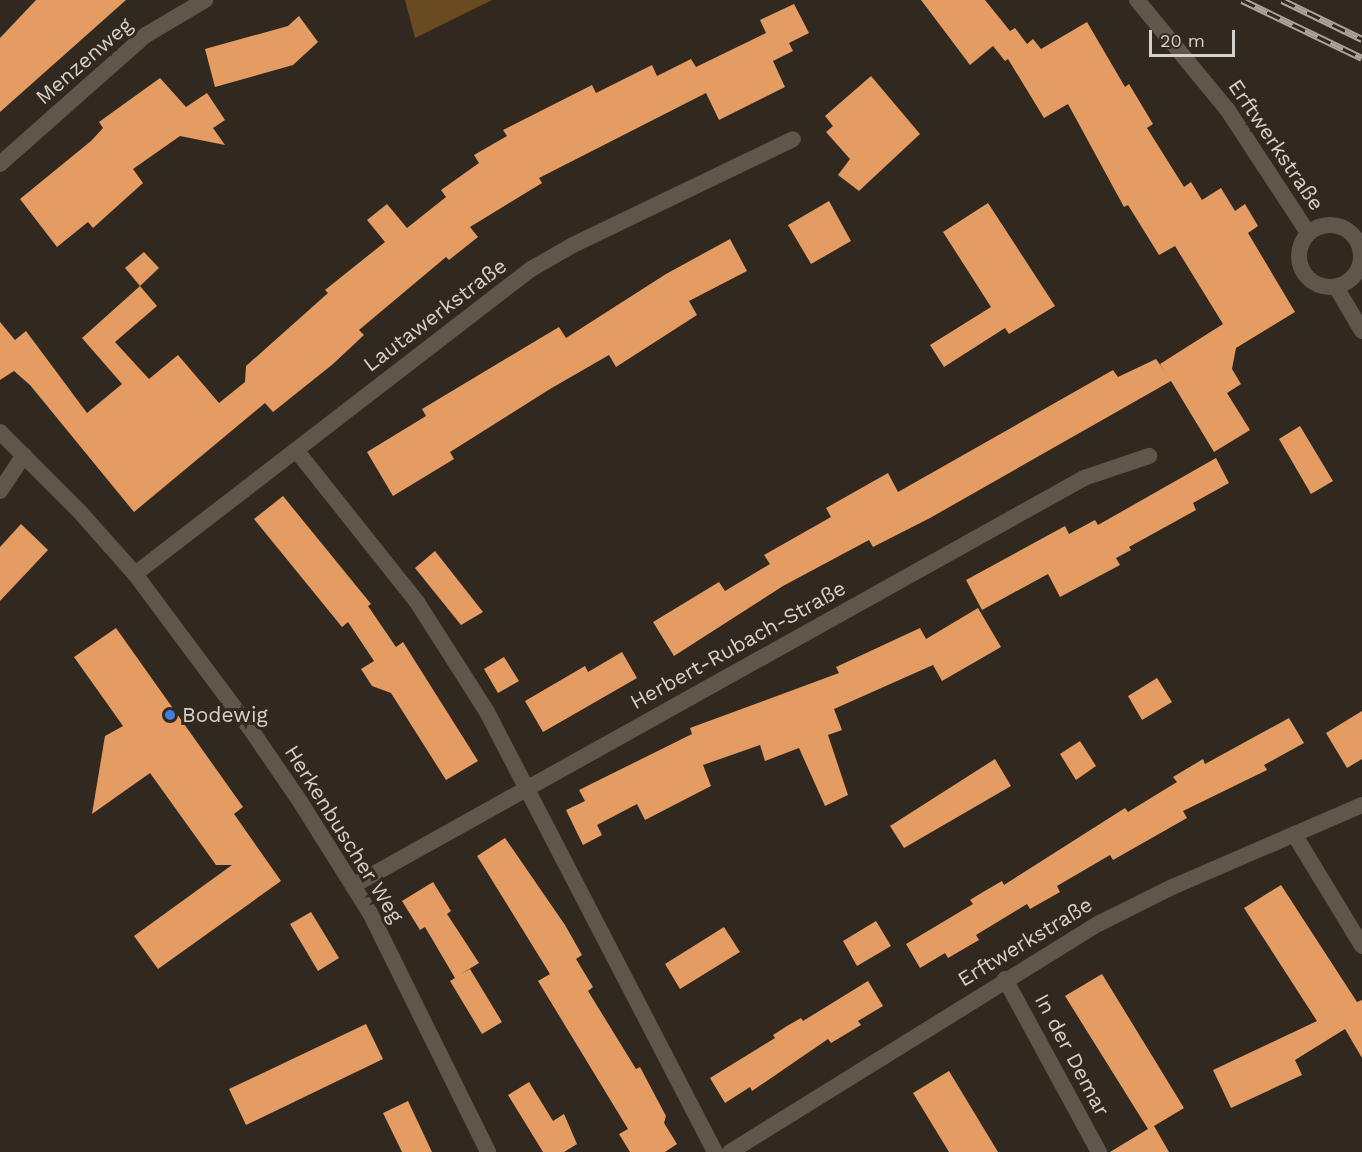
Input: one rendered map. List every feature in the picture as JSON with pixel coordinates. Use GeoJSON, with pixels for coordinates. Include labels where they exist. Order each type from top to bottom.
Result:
{"type":"FeatureCollection","features":[{"type":"Feature","properties":{"kind":"street","name":"Menzenweg"},"geometry":{"type":"LineString","coordinates":[[0,164],[146,35],[205,0]]}},
{"type":"Feature","properties":{"kind":"street","name":"Erftwerkstraße"},"geometry":{"type":"LineString","coordinates":[[1137,0],[1227,109],[1308,233]]}},
{"type":"Feature","properties":{"kind":"street","name":"Lautawerkstraße"},"geometry":{"type":"LineString","coordinates":[[135,574],[546,260],[793,139]]}},
{"type":"Feature","properties":{"kind":"street","name":"Erftwerkstraße"},"geometry":{"type":"LineString","coordinates":[[1326,224],[1347,229],[1360,246],[1360,267],[1354,276],[1336,287],[1316,285],[1302,271],[1298,251],[1308,233],[1326,224]]}},
{"type":"Feature","properties":{"kind":"street"},"geometry":{"type":"LineString","coordinates":[[1336,287],[1361,326]]}},
{"type":"Feature","properties":{"kind":"street","name":"Herkenbuscher Weg"},"geometry":{"type":"LineString","coordinates":[[0,432],[135,574],[247,724],[354,885],[488,1152]]}},
{"type":"Feature","properties":{"kind":"street"},"geometry":{"type":"LineString","coordinates":[[296,450],[426,615],[487,712],[529,788],[715,1152]]}},
{"type":"Feature","properties":{"kind":"street"},"geometry":{"type":"LineString","coordinates":[[0,491],[24,455]]}},
{"type":"Feature","properties":{"kind":"street","name":"Herbert-Rubach-Straße"},"geometry":{"type":"LineString","coordinates":[[354,885],[1084,478],[1149,456]]}},
{"type":"Feature","properties":{"kind":"street","name":"Erftwerkstraße"},"geometry":{"type":"LineString","coordinates":[[730,1152],[1005,979],[1132,907],[1362,805]]}},
{"type":"Feature","properties":{"kind":"street"},"geometry":{"type":"LineString","coordinates":[[1294,834],[1362,946]]}},
{"type":"Feature","properties":{"kind":"street","name":"In der Demar"},"geometry":{"type":"LineString","coordinates":[[1005,979],[1099,1152]]}},
{"type":"Feature","properties":{"kind":"shaded area"},"geometry":{"type":"Polygon","coordinates":[[[405,0],[492,0],[415,38],[405,0]]]}},
{"type":"Feature","properties":{"kind":"building"},"geometry":{"type":"Polygon","coordinates":[[[36,0],[126,0],[0,112],[0,38],[36,0]]]}},
{"type":"Feature","properties":{"kind":"building"},"geometry":{"type":"Polygon","coordinates":[[[921,0],[985,0],[1010,31],[1015,28],[1027,44],[1033,39],[1041,49],[1087,22],[1125,87],[1129,84],[1153,124],[1147,128],[1184,187],[1191,182],[1202,200],[1221,188],[1235,211],[1245,204],[1258,226],[1248,233],[1295,312],[1236,348],[1232,369],[1241,384],[1227,393],[1250,430],[1214,452],[1171,381],[930,518],[873,547],[869,540],[783,586],[674,656],[653,622],[719,582],[725,591],[770,564],[764,555],[831,517],[826,508],[888,473],[898,492],[1113,370],[1118,377],[1156,359],[1166,373],[1160,364],[1223,324],[1175,246],[1159,255],[1128,205],[1124,207],[1068,104],[1044,118],[1008,59],[1005,61],[993,46],[970,65],[921,0]]]}},
{"type":"Feature","properties":{"kind":"building"},"geometry":{"type":"Polygon","coordinates":[[[794,4],[809,33],[789,43],[793,51],[773,61],[785,87],[719,120],[706,93],[539,178],[542,183],[470,227],[478,237],[449,260],[446,257],[359,330],[364,335],[333,364],[273,412],[265,403],[134,512],[30,385],[14,371],[0,380],[0,322],[15,340],[26,331],[87,413],[122,384],[82,338],[140,286],[157,306],[115,342],[149,379],[178,355],[219,403],[245,382],[246,366],[328,293],[325,290],[385,242],[367,220],[387,204],[407,228],[446,197],[441,190],[479,163],[474,155],[507,136],[503,130],[592,85],[596,93],[652,65],[657,76],[691,59],[696,67],[766,33],[760,20],[794,4]]]}},
{"type":"Feature","properties":{"kind":"building"},"geometry":{"type":"Polygon","coordinates":[[[299,16],[318,42],[293,65],[215,87],[205,49],[288,26],[299,16]]]}},
{"type":"Feature","properties":{"kind":"building"},"geometry":{"type":"Polygon","coordinates":[[[871,76],[920,134],[859,191],[838,175],[850,159],[826,132],[833,126],[825,116],[871,76]]]}},
{"type":"Feature","properties":{"kind":"building"},"geometry":{"type":"Polygon","coordinates":[[[160,78],[186,107],[207,93],[225,120],[213,128],[225,145],[180,136],[133,169],[143,183],[93,228],[88,222],[57,247],[20,199],[91,141],[103,128],[99,122],[160,78]]]}},
{"type":"Feature","properties":{"kind":"building"},"geometry":{"type":"Polygon","coordinates":[[[829,201],[851,241],[811,264],[788,225],[829,201]]]}},
{"type":"Feature","properties":{"kind":"building"},"geometry":{"type":"Polygon","coordinates":[[[988,203],[1055,306],[1009,334],[1005,328],[944,367],[930,345],[991,307],[943,232],[988,203]]]}},
{"type":"Feature","properties":{"kind":"building"},"geometry":{"type":"Polygon","coordinates":[[[730,239],[747,271],[689,301],[697,315],[616,367],[609,355],[550,389],[450,452],[454,459],[393,496],[367,452],[426,416],[422,409],[559,327],[566,338],[666,274],[730,239]]]}},
{"type":"Feature","properties":{"kind":"building"},"geometry":{"type":"Polygon","coordinates":[[[144,252],[159,268],[140,286],[125,268],[144,252]]]}},
{"type":"Feature","properties":{"kind":"building"},"geometry":{"type":"Polygon","coordinates":[[[1300,426],[1333,481],[1311,494],[1279,439],[1300,426]]]}},
{"type":"Feature","properties":{"kind":"building"},"geometry":{"type":"Polygon","coordinates":[[[1216,458],[1229,483],[1193,503],[1196,510],[1129,547],[1131,550],[1116,558],[1120,565],[1060,597],[1048,574],[982,610],[966,580],[1065,526],[1069,534],[1095,520],[1098,525],[1216,458]]]}},
{"type":"Feature","properties":{"kind":"building"},"geometry":{"type":"Polygon","coordinates":[[[283,496],[371,604],[368,606],[396,647],[403,642],[478,761],[446,780],[391,693],[372,686],[361,669],[374,661],[348,622],[342,627],[254,519],[283,496]]]}},
{"type":"Feature","properties":{"kind":"building"},"geometry":{"type":"Polygon","coordinates":[[[21,524],[48,550],[0,601],[0,547],[21,524]]]}},
{"type":"Feature","properties":{"kind":"building"},"geometry":{"type":"Polygon","coordinates":[[[435,551],[483,612],[461,625],[415,568],[435,551]]]}},
{"type":"Feature","properties":{"kind":"building"},"geometry":{"type":"Polygon","coordinates":[[[978,608],[1001,647],[942,681],[933,665],[834,709],[842,730],[828,735],[848,795],[825,806],[799,748],[765,761],[760,745],[703,765],[711,786],[645,820],[637,804],[597,825],[602,835],[583,845],[566,810],[585,801],[579,790],[692,734],[690,728],[839,673],[836,667],[920,628],[926,639],[978,608]]]}},
{"type":"Feature","properties":{"kind":"building"},"geometry":{"type":"Polygon","coordinates":[[[116,628],[243,807],[234,814],[281,881],[158,969],[134,936],[232,865],[216,865],[150,773],[92,814],[105,736],[123,726],[74,657],[116,628]]]}},
{"type":"Feature","properties":{"kind":"building"},"geometry":{"type":"Polygon","coordinates":[[[622,652],[637,678],[543,732],[525,701],[585,666],[588,672],[622,652]]]}},
{"type":"Feature","properties":{"kind":"building"},"geometry":{"type":"Polygon","coordinates":[[[504,657],[519,681],[498,693],[484,669],[504,657]]]}},
{"type":"Feature","properties":{"kind":"building"},"geometry":{"type":"Polygon","coordinates":[[[1157,678],[1172,702],[1142,720],[1128,696],[1157,678]]]}},
{"type":"Feature","properties":{"kind":"building"},"geometry":{"type":"Polygon","coordinates":[[[1362,711],[1362,759],[1347,768],[1326,733],[1362,711]]]}},
{"type":"Feature","properties":{"kind":"building"},"geometry":{"type":"Polygon","coordinates":[[[1289,718],[1304,743],[1264,765],[1267,770],[1183,811],[1187,818],[1113,860],[1110,855],[1057,886],[1060,892],[1030,909],[1027,904],[976,935],[979,940],[948,958],[945,953],[920,968],[906,944],[973,904],[970,900],[1002,881],[1004,885],[1125,808],[1128,812],[1177,782],[1173,777],[1203,759],[1205,764],[1289,718]]]}},
{"type":"Feature","properties":{"kind":"building"},"geometry":{"type":"Polygon","coordinates":[[[1080,741],[1096,766],[1076,780],[1060,754],[1080,741]]]}},
{"type":"Feature","properties":{"kind":"building"},"geometry":{"type":"Polygon","coordinates":[[[995,759],[1011,786],[904,848],[890,826],[995,759]]]}},
{"type":"Feature","properties":{"kind":"building"},"geometry":{"type":"Polygon","coordinates":[[[505,838],[565,925],[582,955],[576,959],[593,987],[588,991],[636,1069],[640,1067],[666,1116],[664,1123],[677,1144],[665,1152],[630,1152],[619,1134],[628,1129],[538,981],[550,974],[477,856],[505,838]]]}},
{"type":"Feature","properties":{"kind":"building"},"geometry":{"type":"Polygon","coordinates":[[[433,882],[451,911],[447,914],[479,963],[461,974],[470,969],[502,1022],[482,1034],[450,981],[455,978],[425,927],[420,930],[402,901],[433,882]]]}},
{"type":"Feature","properties":{"kind":"building"},"geometry":{"type":"Polygon","coordinates":[[[1281,885],[1357,1002],[1362,1000],[1362,1058],[1345,1029],[1295,1060],[1302,1075],[1231,1108],[1213,1070],[1317,1021],[1244,908],[1281,885]]]}},
{"type":"Feature","properties":{"kind":"building"},"geometry":{"type":"Polygon","coordinates":[[[311,912],[339,958],[318,971],[290,924],[311,912]]]}},
{"type":"Feature","properties":{"kind":"building"},"geometry":{"type":"Polygon","coordinates":[[[876,921],[891,946],[857,966],[843,941],[876,921]]]}},
{"type":"Feature","properties":{"kind":"building"},"geometry":{"type":"Polygon","coordinates":[[[724,927],[740,952],[680,989],[665,964],[724,927]]]}},
{"type":"Feature","properties":{"kind":"building"},"geometry":{"type":"Polygon","coordinates":[[[1102,974],[1184,1108],[1154,1126],[1169,1152],[1110,1152],[1148,1129],[1065,996],[1102,974]]]}},
{"type":"Feature","properties":{"kind":"building"},"geometry":{"type":"Polygon","coordinates":[[[868,981],[883,1006],[858,1021],[861,1025],[831,1043],[828,1039],[752,1091],[750,1087],[725,1103],[710,1078],[775,1038],[773,1035],[787,1026],[801,1018],[803,1021],[868,981]]]}},
{"type":"Feature","properties":{"kind":"building"},"geometry":{"type":"Polygon","coordinates":[[[366,1024],[383,1059],[246,1125],[229,1089],[366,1024]]]}},
{"type":"Feature","properties":{"kind":"building"},"geometry":{"type":"Polygon","coordinates":[[[949,1071],[998,1152],[949,1152],[913,1093],[949,1071]]]}},
{"type":"Feature","properties":{"kind":"building"},"geometry":{"type":"Polygon","coordinates":[[[529,1082],[553,1121],[564,1114],[577,1144],[564,1152],[543,1152],[508,1095],[529,1082]]]}},
{"type":"Feature","properties":{"kind":"building"},"geometry":{"type":"Polygon","coordinates":[[[408,1101],[432,1152],[402,1152],[383,1113],[408,1101]]]}},
{"type":"Feature","properties":{"kind":"railway"},"geometry":{"type":"LineString","coordinates":[[1242,0],[1362,58]]}},
{"type":"Feature","properties":{"kind":"railway"},"geometry":{"type":"LineString","coordinates":[[1282,0],[1362,39]]}},
{"type":"Feature","properties":{"kind":"place","name":"Bodewig"},"geometry":{"type":"Point","coordinates":[170,715]}}]}
